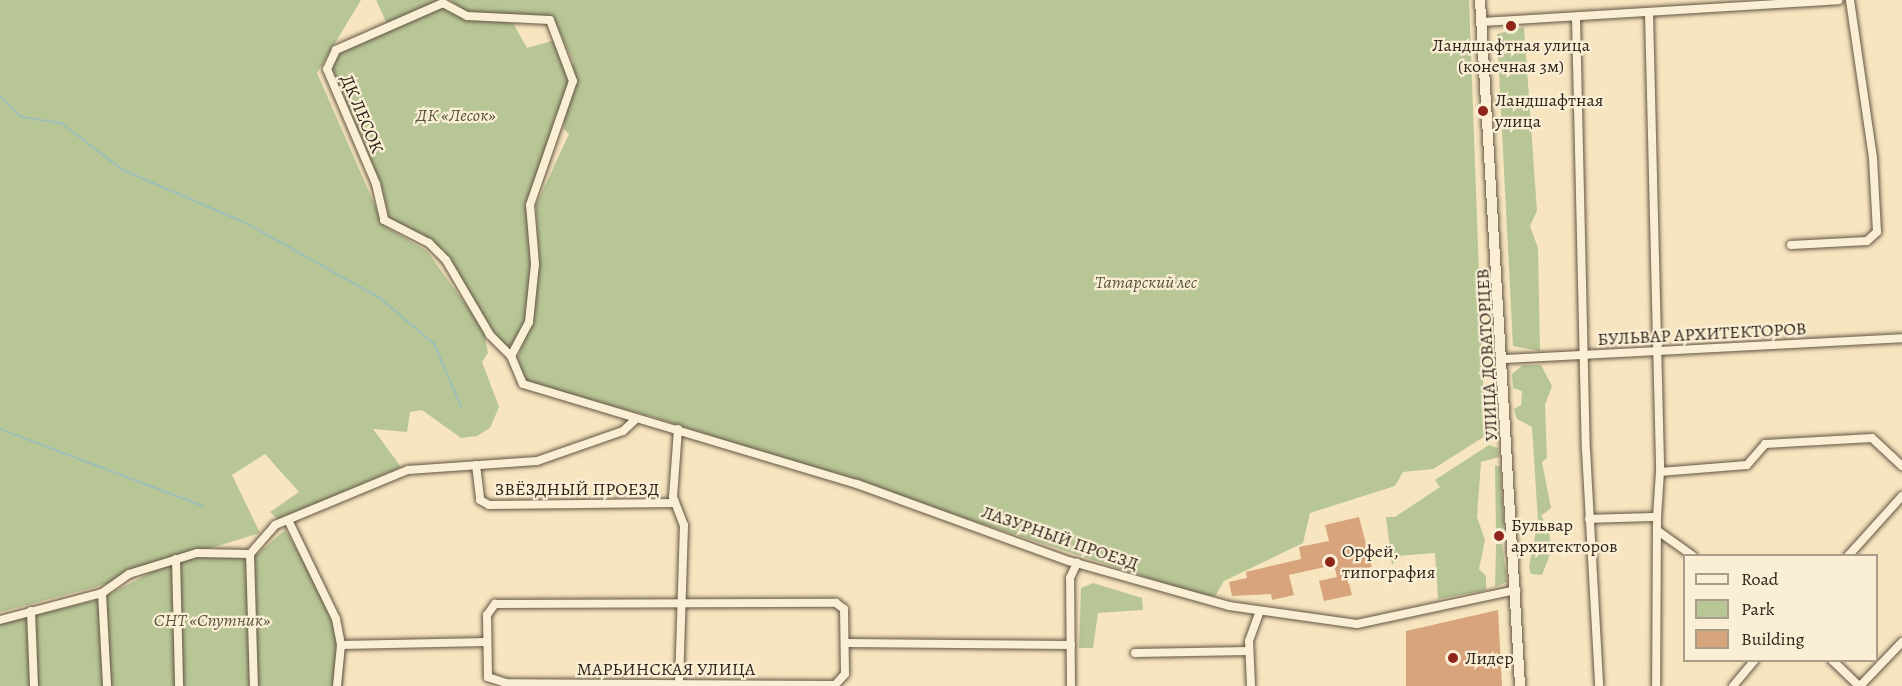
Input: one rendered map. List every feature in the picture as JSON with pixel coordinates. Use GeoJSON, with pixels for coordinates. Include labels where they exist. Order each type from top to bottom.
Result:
{"type":"FeatureCollection","features":[{"type":"Feature","properties":{"kind":"main road","name":"УЛИЦА ДОВАТОРЦЕВ"},"geometry":{"type":"LineString","coordinates":[[1480,0],[1504,359],[1520,686]]}},
{"type":"Feature","properties":{"kind":"street"},"geometry":{"type":"LineString","coordinates":[[1482,22],[1576,18],[1838,0]]}},
{"type":"Feature","properties":{"kind":"street"},"geometry":{"type":"LineString","coordinates":[[1791,245],[1868,241],[1877,232],[1873,158],[1850,0]]}},
{"type":"Feature","properties":{"kind":"street","name":"ДК ЛЕСОК"},"geometry":{"type":"LineString","coordinates":[[511,356],[529,322],[534,264],[530,205],[573,81],[550,20],[467,16],[443,3],[336,50],[327,69],[376,184],[384,220],[429,243],[446,260],[490,335],[511,356],[523,384],[636,419]]}},
{"type":"Feature","properties":{"kind":"street"},"geometry":{"type":"LineString","coordinates":[[1649,13],[1660,472],[1657,517],[1656,686]]}},
{"type":"Feature","properties":{"kind":"street"},"geometry":{"type":"LineString","coordinates":[[1576,18],[1589,519],[1599,686]]}},
{"type":"Feature","properties":{"kind":"street","name":"БУЛЬВАР АРХИТЕКТОРОВ"},"geometry":{"type":"LineString","coordinates":[[1504,359],[1902,338]]}},
{"type":"Feature","properties":{"kind":"street","name":"ЛАЗУРНЫЙ ПРОЕЗД"},"geometry":{"type":"LineString","coordinates":[[636,419],[678,429],[929,507],[1077,563],[1260,611],[1357,624],[1516,590]]}},
{"type":"Feature","properties":{"kind":"street","name":"ЗВЁЗДНЫЙ ПРОЕЗД"},"geometry":{"type":"LineString","coordinates":[[250,554],[275,525],[408,470],[537,461],[623,431],[636,419]]}},
{"type":"Feature","properties":{"kind":"street"},"geometry":{"type":"LineString","coordinates":[[678,429],[673,441],[675,503],[684,514],[680,604],[680,685]]}},
{"type":"Feature","properties":{"kind":"street"},"geometry":{"type":"LineString","coordinates":[[1660,472],[1747,465],[1765,444],[1858,437],[1872,438],[1902,466]]}},
{"type":"Feature","properties":{"kind":"street","name":"ЗВЁЗДНЫЙ ПРОЕЗД"},"geometry":{"type":"LineString","coordinates":[[476,465],[480,500],[489,505],[675,503]]}},
{"type":"Feature","properties":{"kind":"street"},"geometry":{"type":"LineString","coordinates":[[1849,554],[1902,496]]}},
{"type":"Feature","properties":{"kind":"street"},"geometry":{"type":"LineString","coordinates":[[1589,519],[1657,517]]}},
{"type":"Feature","properties":{"kind":"street"},"geometry":{"type":"LineString","coordinates":[[288,520],[325,593],[341,645],[337,686]]}},
{"type":"Feature","properties":{"kind":"street"},"geometry":{"type":"LineString","coordinates":[[1658,531],[1692,554]]}},
{"type":"Feature","properties":{"kind":"street"},"geometry":{"type":"LineString","coordinates":[[0,620],[102,593],[129,573],[176,559],[220,550],[250,554],[254,686]]}},
{"type":"Feature","properties":{"kind":"street"},"geometry":{"type":"LineString","coordinates":[[176,559],[179,686]]}},
{"type":"Feature","properties":{"kind":"street"},"geometry":{"type":"LineString","coordinates":[[1071,686],[1070,578],[1077,563]]}},
{"type":"Feature","properties":{"kind":"street"},"geometry":{"type":"LineString","coordinates":[[102,593],[107,686]]}},
{"type":"Feature","properties":{"kind":"street","name":"МАРЬИНСКАЯ УЛИЦА"},"geometry":{"type":"LineString","coordinates":[[836,603],[844,609],[845,674],[835,685],[680,685],[492,681],[486,671],[487,615],[495,604],[680,604],[836,603]]}},
{"type":"Feature","properties":{"kind":"street"},"geometry":{"type":"LineString","coordinates":[[31,611],[34,686]]}},
{"type":"Feature","properties":{"kind":"street"},"geometry":{"type":"LineString","coordinates":[[1251,686],[1249,651],[1251,629],[1260,611]]}},
{"type":"Feature","properties":{"kind":"street"},"geometry":{"type":"LineString","coordinates":[[341,645],[487,642]]}},
{"type":"Feature","properties":{"kind":"street"},"geometry":{"type":"LineString","coordinates":[[1834,662],[1859,686],[1902,642]]}},
{"type":"Feature","properties":{"kind":"street"},"geometry":{"type":"LineString","coordinates":[[845,643],[1071,645]]}},
{"type":"Feature","properties":{"kind":"street"},"geometry":{"type":"LineString","coordinates":[[1135,653],[1249,651]]}},
{"type":"Feature","properties":{"kind":"street"},"geometry":{"type":"LineString","coordinates":[[1733,686],[1753,662]]}},
{"type":"Feature","properties":{"kind":"green space","name":"СНТ «Спутник»"},"geometry":{"type":"Polygon","coordinates":[[[0,0],[361,0],[317,73],[384,226],[427,251],[484,330],[488,353],[482,362],[499,407],[490,428],[477,436],[461,438],[422,410],[410,412],[407,432],[373,429],[401,467],[279,520],[270,512],[299,492],[265,454],[232,475],[260,533],[188,555],[166,567],[191,557],[255,556],[285,530],[337,615],[345,650],[343,686],[0,686],[0,623],[98,600],[152,572],[0,612],[0,0]]]}},
{"type":"Feature","properties":{"kind":"green space","name":"Татарский лес"},"geometry":{"type":"Polygon","coordinates":[[[376,0],[436,0],[474,19],[513,23],[527,48],[555,40],[571,75],[573,61],[554,19],[466,12],[450,0],[1469,0],[1485,436],[1433,469],[1403,472],[1395,486],[1310,513],[1303,543],[1224,581],[1215,596],[1204,596],[650,416],[534,386],[521,377],[518,357],[530,325],[539,259],[536,205],[569,134],[564,129],[564,104],[554,119],[556,127],[527,208],[532,265],[527,321],[512,345],[503,348],[444,250],[390,220],[381,185],[331,67],[342,50],[389,28],[376,0]]]}},
{"type":"Feature","properties":{"kind":"green space"},"geometry":{"type":"Polygon","coordinates":[[[1524,27],[1537,211],[1530,226],[1538,248],[1540,351],[1513,346],[1497,34],[1524,27]]]}},
{"type":"Feature","properties":{"kind":"green space"},"geometry":{"type":"Polygon","coordinates":[[[1523,365],[1541,365],[1552,386],[1545,405],[1547,458],[1542,462],[1551,508],[1541,516],[1549,527],[1551,552],[1542,575],[1531,574],[1529,567],[1538,521],[1532,427],[1517,419],[1514,409],[1521,405],[1522,391],[1513,388],[1512,374],[1523,365]]]}},
{"type":"Feature","properties":{"kind":"green space"},"geometry":{"type":"Polygon","coordinates":[[[1489,445],[1498,448],[1499,457],[1481,462],[1477,517],[1485,540],[1479,569],[1486,576],[1486,590],[1438,599],[1435,553],[1397,556],[1392,565],[1386,517],[1395,517],[1440,487],[1435,480],[1489,445]]]}},
{"type":"Feature","properties":{"kind":"green space"},"geometry":{"type":"Polygon","coordinates":[[[1495,465],[1500,467],[1504,523],[1502,534],[1496,535],[1495,465]]]}},
{"type":"Feature","properties":{"kind":"green space"},"geometry":{"type":"Polygon","coordinates":[[[1502,543],[1507,582],[1495,587],[1496,544],[1502,543]]]}},
{"type":"Feature","properties":{"kind":"green space"},"geometry":{"type":"Polygon","coordinates":[[[1093,583],[1142,598],[1143,610],[1098,613],[1093,648],[1079,648],[1081,588],[1093,583]]]}},
{"type":"Feature","properties":{"kind":"building","name":"Орфей, типография"},"geometry":{"type":"Polygon","coordinates":[[[1359,517],[1372,567],[1347,575],[1352,595],[1324,601],[1319,581],[1337,577],[1334,565],[1289,575],[1294,595],[1272,600],[1271,594],[1232,596],[1229,582],[1247,578],[1246,572],[1301,559],[1299,547],[1329,541],[1325,525],[1359,517]]]}},
{"type":"Feature","properties":{"kind":"building","name":"Лидер"},"geometry":{"type":"Polygon","coordinates":[[[1498,610],[1502,686],[1406,686],[1406,631],[1498,610]]]}},
{"type":"Feature","properties":{"kind":"waterway"},"geometry":{"type":"LineString","coordinates":[[0,96],[21,117],[61,123],[123,170],[244,222],[380,298],[434,344],[461,406]]}},
{"type":"Feature","properties":{"kind":"waterway"},"geometry":{"type":"LineString","coordinates":[[0,429],[203,506]]}},
{"type":"Feature","properties":{"kind":"place","name":"Ландшафтная улица (конечная 3м)"},"geometry":{"type":"Point","coordinates":[1511,26]}},
{"type":"Feature","properties":{"kind":"place","name":"Ландшафтная улица"},"geometry":{"type":"Point","coordinates":[1483,111]}},
{"type":"Feature","properties":{"kind":"place","name":"Бульвар архитекторов"},"geometry":{"type":"Point","coordinates":[1499,536]}},
{"type":"Feature","properties":{"kind":"place","name":"Орфей, типография"},"geometry":{"type":"Point","coordinates":[1330,562]}},
{"type":"Feature","properties":{"kind":"place","name":"Лидер"},"geometry":{"type":"Point","coordinates":[1453,658]}},
{"type":"Feature","properties":{"kind":"park label","name":"ДК «Лесок»"},"geometry":{"type":"Point","coordinates":[456,115]}}]}
